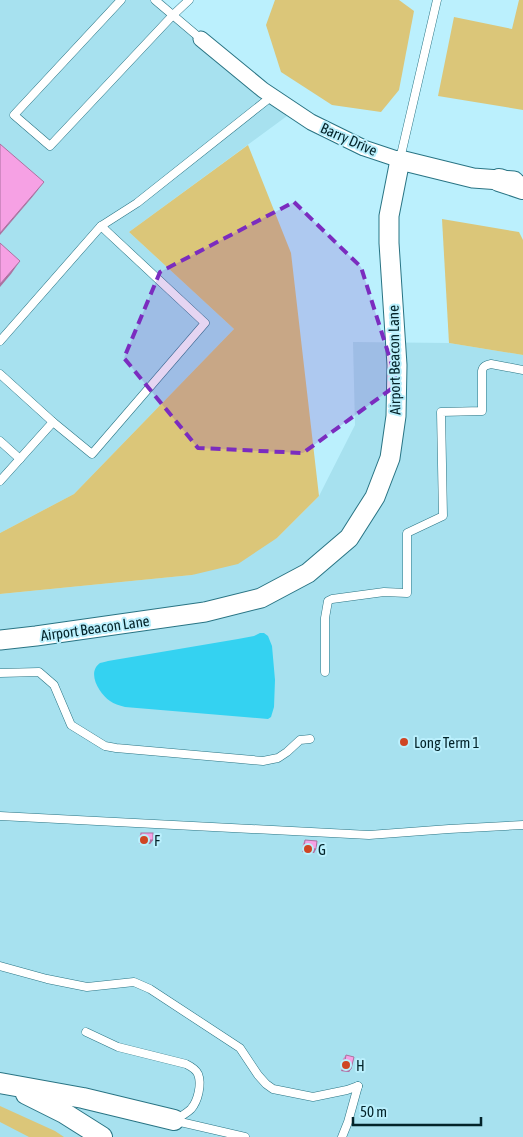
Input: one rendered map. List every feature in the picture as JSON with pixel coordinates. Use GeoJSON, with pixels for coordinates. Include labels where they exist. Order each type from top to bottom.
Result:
{"type":"FeatureCollection","features":[{"type":"Feature","properties":{"kind":"main road"},"geometry":{"type":"LineString","coordinates":[[499,180],[523,188]]}},
{"type":"Feature","properties":{"kind":"main road"},"geometry":{"type":"LineString","coordinates":[[0,1084],[83,1098],[174,1120]]}},
{"type":"Feature","properties":{"kind":"main road"},"geometry":{"type":"LineString","coordinates":[[0,1084],[32,1097],[102,1137]]}},
{"type":"Feature","properties":{"kind":"street","name":"Barry Drive"},"geometry":{"type":"LineString","coordinates":[[201,39],[272,96],[311,122],[364,148],[400,160],[473,178],[523,181]]}},
{"type":"Feature","properties":{"kind":"street","name":"Airport Beacon Lane"},"geometry":{"type":"LineString","coordinates":[[0,640],[205,612],[261,598],[308,573],[349,538],[375,497],[390,458],[396,416],[397,365],[389,216],[400,160]]}},
{"type":"Feature","properties":{"kind":"lane"},"geometry":{"type":"LineString","coordinates":[[122,0],[14,115],[50,146],[189,0]]}},
{"type":"Feature","properties":{"kind":"lane"},"geometry":{"type":"LineString","coordinates":[[155,0],[201,39]]}},
{"type":"Feature","properties":{"kind":"lane"},"geometry":{"type":"LineString","coordinates":[[400,160],[437,0]]}},
{"type":"Feature","properties":{"kind":"lane"},"geometry":{"type":"LineString","coordinates":[[0,341],[101,226],[136,203],[272,96]]}},
{"type":"Feature","properties":{"kind":"lane"},"geometry":{"type":"LineString","coordinates":[[0,374],[92,454],[205,323],[101,226]]}},
{"type":"Feature","properties":{"kind":"lane"},"geometry":{"type":"LineString","coordinates":[[325,672],[325,618],[328,601],[364,594],[384,592],[407,593],[407,533],[443,516],[441,412],[482,411],[482,371],[486,365],[491,364],[523,370]]}},
{"type":"Feature","properties":{"kind":"lane"},"geometry":{"type":"LineString","coordinates":[[0,481],[53,422]]}},
{"type":"Feature","properties":{"kind":"lane"},"geometry":{"type":"LineString","coordinates":[[0,441],[20,458]]}},
{"type":"Feature","properties":{"kind":"lane"},"geometry":{"type":"LineString","coordinates":[[0,673],[39,672],[54,685],[71,724],[105,746],[263,761],[278,758],[300,740],[310,739]]}},
{"type":"Feature","properties":{"kind":"lane"},"geometry":{"type":"LineString","coordinates":[[0,816],[369,835],[523,825]]}},
{"type":"Feature","properties":{"kind":"lane"},"geometry":{"type":"LineString","coordinates":[[0,966],[86,987],[128,982],[140,984],[240,1048],[258,1075],[273,1089],[313,1097],[358,1086],[342,1137]]}},
{"type":"Feature","properties":{"kind":"lane"},"geometry":{"type":"LineString","coordinates":[[86,1032],[118,1047],[186,1064],[194,1068],[200,1082],[196,1099],[191,1109],[174,1120]]}},
{"type":"Feature","properties":{"kind":"lane"},"geometry":{"type":"LineString","coordinates":[[174,1120],[245,1137]]}},
{"type":"Feature","properties":{"kind":"highlighted area"},"geometry":{"type":"Polygon","coordinates":[[[294,202],[361,267],[398,384],[303,453],[198,448],[124,358],[160,272],[294,202]]]}},
{"type":"Feature","properties":{"kind":"shaded area"},"geometry":{"type":"Polygon","coordinates":[[[0,0],[163,0],[287,116],[129,232],[234,329],[74,494],[0,533],[0,0]]]}},
{"type":"Feature","properties":{"kind":"shaded area"},"geometry":{"type":"Polygon","coordinates":[[[275,0],[399,0],[414,11],[399,90],[381,112],[332,105],[281,72],[266,25],[275,0]]]}},
{"type":"Feature","properties":{"kind":"shaded area"},"geometry":{"type":"Polygon","coordinates":[[[519,0],[523,0],[523,110],[438,96],[454,17],[512,29],[519,0]]]}},
{"type":"Feature","properties":{"kind":"shaded area"},"geometry":{"type":"Polygon","coordinates":[[[248,145],[291,253],[319,496],[277,538],[238,564],[192,575],[0,594],[0,533],[74,494],[234,329],[129,232],[248,145]]]}},
{"type":"Feature","properties":{"kind":"shaded area"},"geometry":{"type":"Polygon","coordinates":[[[442,219],[519,232],[523,240],[523,355],[449,343],[442,219]]]}},
{"type":"Feature","properties":{"kind":"shaded area","name":"Long Term 1"},"geometry":{"type":"Polygon","coordinates":[[[353,342],[449,343],[523,355],[523,1137],[0,1137],[0,594],[192,575],[277,538],[319,496],[355,425],[353,342]]]}},
{"type":"Feature","properties":{"kind":"shaded area"},"geometry":{"type":"Polygon","coordinates":[[[0,1106],[64,1137],[29,1137],[0,1122],[0,1106]]]}},
{"type":"Feature","properties":{"kind":"water"},"geometry":{"type":"Polygon","coordinates":[[[260,633],[268,636],[272,646],[275,680],[274,707],[271,717],[268,719],[125,707],[113,703],[106,698],[94,678],[96,667],[100,663],[254,636],[260,633]]]}},
{"type":"Feature","properties":{"kind":"building"},"geometry":{"type":"Polygon","coordinates":[[[0,144],[44,182],[0,233],[0,144]]]}},
{"type":"Feature","properties":{"kind":"building"},"geometry":{"type":"Polygon","coordinates":[[[0,243],[20,261],[0,284],[0,243]]]}},
{"type":"Feature","properties":{"kind":"building"},"geometry":{"type":"Polygon","coordinates":[[[141,833],[153,833],[153,840],[141,840],[141,833]]]}},
{"type":"Feature","properties":{"kind":"building"},"geometry":{"type":"Polygon","coordinates":[[[305,840],[317,841],[316,849],[304,848],[305,840]]]}},
{"type":"Feature","properties":{"kind":"building"},"geometry":{"type":"Polygon","coordinates":[[[346,1055],[354,1057],[351,1069],[344,1067],[346,1055]]]}},
{"type":"Feature","properties":{"kind":"place","name":"Long Term 1"},"geometry":{"type":"Point","coordinates":[404,742]}},
{"type":"Feature","properties":{"kind":"place","name":"F"},"geometry":{"type":"Point","coordinates":[144,840]}},
{"type":"Feature","properties":{"kind":"place","name":"G"},"geometry":{"type":"Point","coordinates":[308,849]}},
{"type":"Feature","properties":{"kind":"place","name":"H"},"geometry":{"type":"Point","coordinates":[346,1065]}}]}
